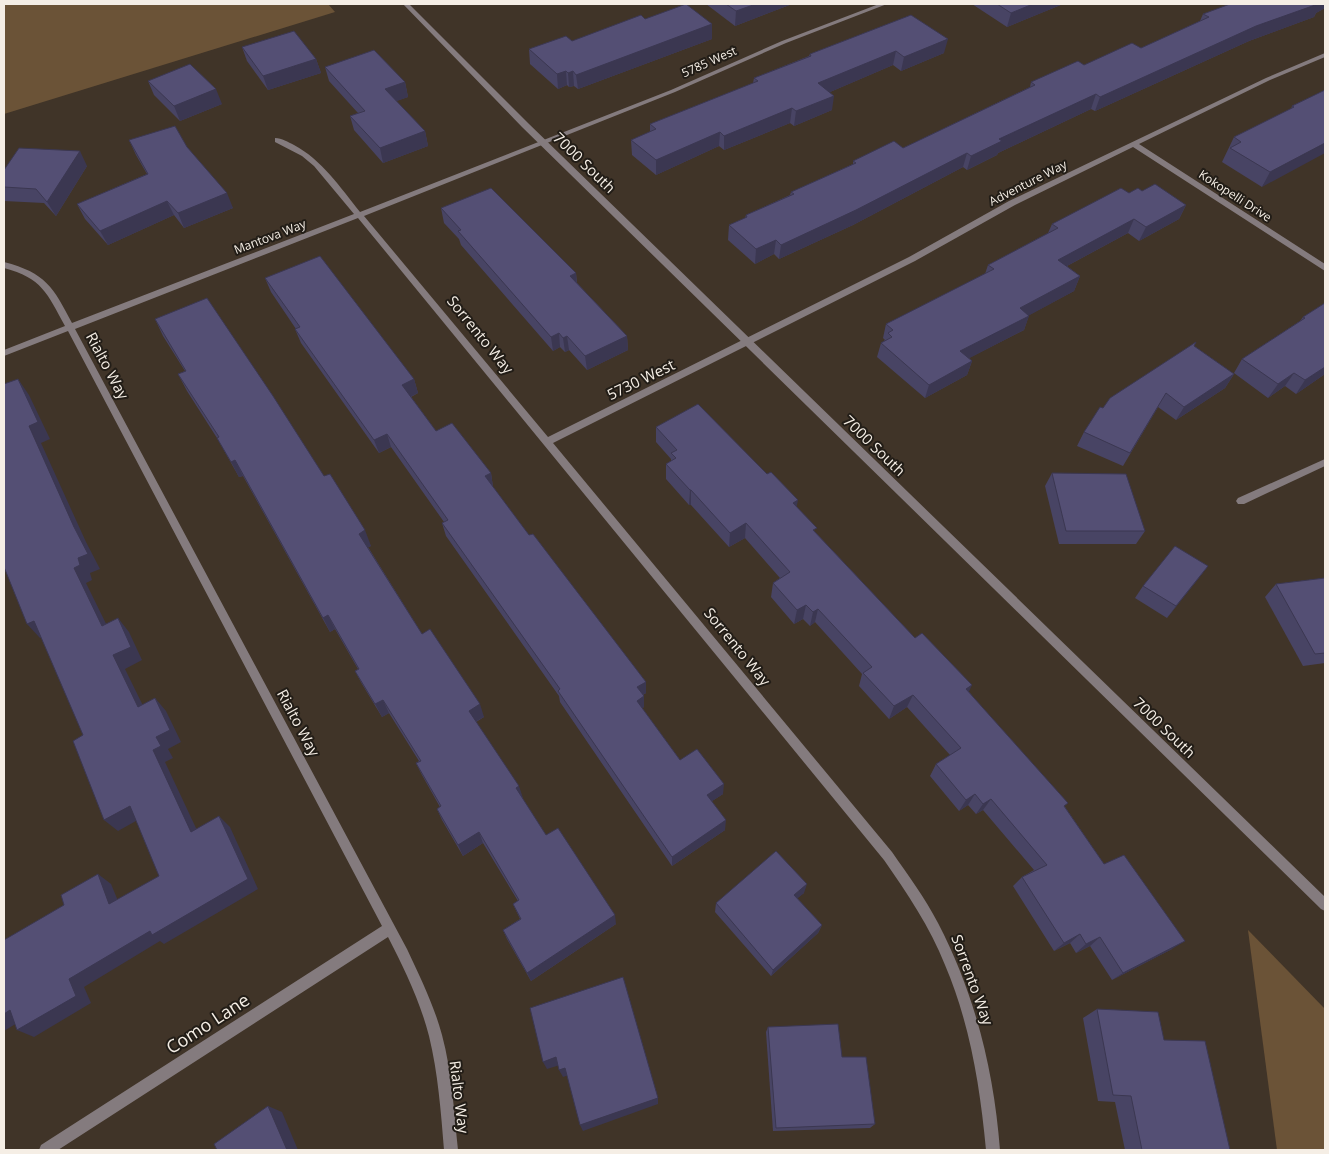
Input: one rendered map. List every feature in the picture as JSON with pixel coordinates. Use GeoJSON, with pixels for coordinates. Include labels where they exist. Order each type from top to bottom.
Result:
{"type":"FeatureCollection","features":[{"type":"Feature","properties":{"kind":"street","name":"7000 South"},"geometry":{"type":"LineString","coordinates":[[406,4],[544,143],[1325,905]]}},
{"type":"Feature","properties":{"kind":"street","name":"5785 West"},"geometry":{"type":"LineString","coordinates":[[544,143],[673,91],[776,45],[884,4]]}},
{"type":"Feature","properties":{"kind":"street","name":"Adventure Way"},"geometry":{"type":"LineString","coordinates":[[748,342],[912,259],[1012,202],[1268,79],[1325,55]]}},
{"type":"Feature","properties":{"kind":"street","name":"Sorrento Way"},"geometry":{"type":"LineString","coordinates":[[278,140],[305,154],[317,164],[360,214],[888,856],[912,889],[934,926],[953,966],[969,1009],[985,1080],[993,1150]]}},
{"type":"Feature","properties":{"kind":"street","name":"Mantova Way"},"geometry":{"type":"LineString","coordinates":[[4,354],[544,143]]}},
{"type":"Feature","properties":{"kind":"street","name":"Kokopelli Drive"},"geometry":{"type":"LineString","coordinates":[[1132,144],[1325,268]]}},
{"type":"Feature","properties":{"kind":"street","name":"Rialto Way"},"geometry":{"type":"LineString","coordinates":[[4,265],[32,275],[46,286],[70,327],[390,928],[418,986],[432,1022],[447,1107],[451,1150]]}},
{"type":"Feature","properties":{"kind":"street","name":"5730 West"},"geometry":{"type":"LineString","coordinates":[[547,442],[748,342]]}},
{"type":"Feature","properties":{"kind":"street"},"geometry":{"type":"LineString","coordinates":[[1241,500],[1325,462]]}},
{"type":"Feature","properties":{"kind":"street","name":"Como Lane"},"geometry":{"type":"LineString","coordinates":[[46,1150],[390,928]]}},
{"type":"Feature","properties":{"kind":"shaded area"},"geometry":{"type":"Polygon","coordinates":[[[4,4],[328,4],[335,12],[4,114],[4,4]]]}},
{"type":"Feature","properties":{"kind":"shaded area"},"geometry":{"type":"Polygon","coordinates":[[[1248,930],[1325,1009],[1325,1150],[1277,1150],[1248,930]]]}},
{"type":"Feature","properties":{"kind":"building"},"geometry":{"type":"Polygon","coordinates":[[[686,4],[712,24],[576,75],[573,71],[557,74],[529,49],[566,36],[572,41],[641,15],[645,19],[686,4]]]}},
{"type":"Feature","properties":{"kind":"building"},"geometry":{"type":"Polygon","coordinates":[[[726,4],[756,4],[736,11],[726,4]]]}},
{"type":"Feature","properties":{"kind":"building"},"geometry":{"type":"Polygon","coordinates":[[[997,4],[1033,4],[1011,13],[997,4]]]}},
{"type":"Feature","properties":{"kind":"building"},"geometry":{"type":"Polygon","coordinates":[[[1230,4],[1318,4],[1256,26],[1100,97],[1096,94],[999,139],[1002,141],[971,156],[967,153],[856,210],[781,245],[776,240],[756,249],[729,225],[747,217],[746,215],[794,194],[791,192],[856,163],[853,161],[894,141],[903,148],[1035,85],[1031,82],[1078,61],[1084,65],[1132,43],[1141,48],[1209,17],[1203,14],[1230,4]]]}},
{"type":"Feature","properties":{"kind":"building"},"geometry":{"type":"Polygon","coordinates":[[[911,15],[948,39],[904,57],[896,51],[818,83],[834,96],[796,111],[792,108],[724,136],[720,132],[656,160],[631,140],[656,129],[650,124],[758,81],[754,78],[811,56],[810,54],[911,15]]]}},
{"type":"Feature","properties":{"kind":"building"},"geometry":{"type":"Polygon","coordinates":[[[294,31],[316,59],[263,76],[242,47],[294,31]]]}},
{"type":"Feature","properties":{"kind":"building"},"geometry":{"type":"Polygon","coordinates":[[[374,50],[405,82],[385,89],[425,131],[380,148],[350,116],[365,111],[325,67],[374,50]]]}},
{"type":"Feature","properties":{"kind":"building"},"geometry":{"type":"Polygon","coordinates":[[[190,64],[216,89],[174,106],[148,81],[190,64]]]}},
{"type":"Feature","properties":{"kind":"building"},"geometry":{"type":"Polygon","coordinates":[[[1325,90],[1325,143],[1270,172],[1230,148],[1241,142],[1234,137],[1325,90]]]}},
{"type":"Feature","properties":{"kind":"building"},"geometry":{"type":"Polygon","coordinates":[[[175,126],[187,147],[227,193],[178,213],[167,201],[100,231],[77,204],[148,174],[129,140],[175,126]]]}},
{"type":"Feature","properties":{"kind":"building"},"geometry":{"type":"Polygon","coordinates":[[[19,148],[80,151],[47,202],[36,189],[4,187],[4,170],[19,148]]]}},
{"type":"Feature","properties":{"kind":"building"},"geometry":{"type":"Polygon","coordinates":[[[1155,184],[1186,205],[1146,227],[1134,219],[1058,260],[1080,276],[1020,308],[1029,316],[960,351],[972,361],[929,385],[881,343],[892,337],[888,333],[893,330],[886,324],[994,269],[988,265],[1058,228],[1052,224],[1121,188],[1129,193],[1138,188],[1142,191],[1155,184]]]}},
{"type":"Feature","properties":{"kind":"building"},"geometry":{"type":"Polygon","coordinates":[[[491,188],[576,273],[570,276],[627,336],[585,356],[567,336],[563,338],[559,333],[551,337],[458,231],[461,230],[441,208],[491,188]]]}},
{"type":"Feature","properties":{"kind":"building"},"geometry":{"type":"Polygon","coordinates":[[[320,256],[414,379],[402,385],[436,431],[452,423],[491,473],[485,476],[529,535],[533,534],[646,682],[637,687],[644,696],[637,701],[680,760],[697,749],[724,784],[707,795],[726,820],[672,857],[558,691],[560,689],[442,523],[448,520],[387,434],[374,440],[295,329],[300,327],[265,278],[320,256]]]}},
{"type":"Feature","properties":{"kind":"building"},"geometry":{"type":"Polygon","coordinates":[[[207,298],[324,476],[330,474],[365,530],[359,534],[422,634],[430,629],[480,704],[469,711],[519,786],[516,788],[546,835],[558,828],[615,915],[527,973],[503,930],[521,919],[513,904],[519,900],[479,832],[458,845],[437,809],[441,806],[416,763],[421,761],[383,700],[375,704],[355,671],[359,669],[328,615],[323,618],[235,460],[231,462],[217,438],[219,437],[178,374],[186,371],[155,319],[207,298]]]}},
{"type":"Feature","properties":{"kind":"building"},"geometry":{"type":"Polygon","coordinates":[[[1325,303],[1325,367],[1305,380],[1294,373],[1278,384],[1242,359],[1305,318],[1303,317],[1325,303]]]}},
{"type":"Feature","properties":{"kind":"building"},"geometry":{"type":"Polygon","coordinates":[[[1196,342],[1194,346],[1234,374],[1184,407],[1166,393],[1130,453],[1084,432],[1100,407],[1103,408],[1110,398],[1196,342]]]}},
{"type":"Feature","properties":{"kind":"building"},"geometry":{"type":"Polygon","coordinates":[[[18,379],[38,422],[29,426],[88,554],[78,558],[80,565],[74,568],[102,626],[118,618],[131,647],[113,655],[138,707],[155,698],[170,730],[156,737],[161,746],[153,750],[191,832],[219,816],[248,879],[152,935],[150,931],[69,979],[76,996],[17,1030],[10,1010],[4,1014],[4,940],[64,905],[61,895],[98,874],[109,904],[159,876],[130,806],[104,820],[73,741],[83,735],[34,621],[27,624],[4,567],[4,384],[18,379]]]}},
{"type":"Feature","properties":{"kind":"building"},"geometry":{"type":"Polygon","coordinates":[[[698,404],[767,474],[771,472],[798,500],[793,503],[817,528],[813,530],[915,638],[922,633],[972,685],[966,689],[1068,803],[1064,806],[1104,864],[1124,855],[1185,941],[1123,973],[1100,937],[1086,944],[1080,934],[1064,943],[1022,877],[1047,865],[991,799],[983,804],[975,794],[966,800],[936,764],[961,748],[913,695],[894,706],[863,673],[872,667],[818,609],[813,612],[806,605],[797,610],[773,583],[790,572],[746,523],[730,533],[666,464],[676,458],[671,453],[677,450],[656,427],[698,404]]]}},
{"type":"Feature","properties":{"kind":"building"},"geometry":{"type":"Polygon","coordinates":[[[1052,473],[1126,474],[1145,531],[1066,531],[1052,473]]]}},
{"type":"Feature","properties":{"kind":"building"},"geometry":{"type":"Polygon","coordinates":[[[1175,546],[1208,566],[1176,606],[1143,586],[1175,546]]]}},
{"type":"Feature","properties":{"kind":"building"},"geometry":{"type":"Polygon","coordinates":[[[1325,578],[1325,653],[1315,654],[1276,584],[1325,578]]]}},
{"type":"Feature","properties":{"kind":"building"},"geometry":{"type":"Polygon","coordinates":[[[776,851],[807,884],[794,895],[822,925],[773,970],[716,903],[776,851]]]}},
{"type":"Feature","properties":{"kind":"building"},"geometry":{"type":"Polygon","coordinates":[[[623,977],[658,1098],[580,1125],[565,1068],[559,1070],[556,1057],[543,1062],[530,1008],[623,977]]]}},
{"type":"Feature","properties":{"kind":"building"},"geometry":{"type":"Polygon","coordinates":[[[1097,1009],[1158,1012],[1164,1040],[1205,1041],[1230,1150],[1142,1150],[1131,1096],[1113,1095],[1097,1009]]]}},
{"type":"Feature","properties":{"kind":"building"},"geometry":{"type":"Polygon","coordinates":[[[838,1024],[842,1057],[866,1057],[875,1124],[776,1128],[768,1027],[838,1024]]]}},
{"type":"Feature","properties":{"kind":"building"},"geometry":{"type":"Polygon","coordinates":[[[268,1106],[287,1150],[217,1150],[214,1144],[268,1106]]]}}]}
